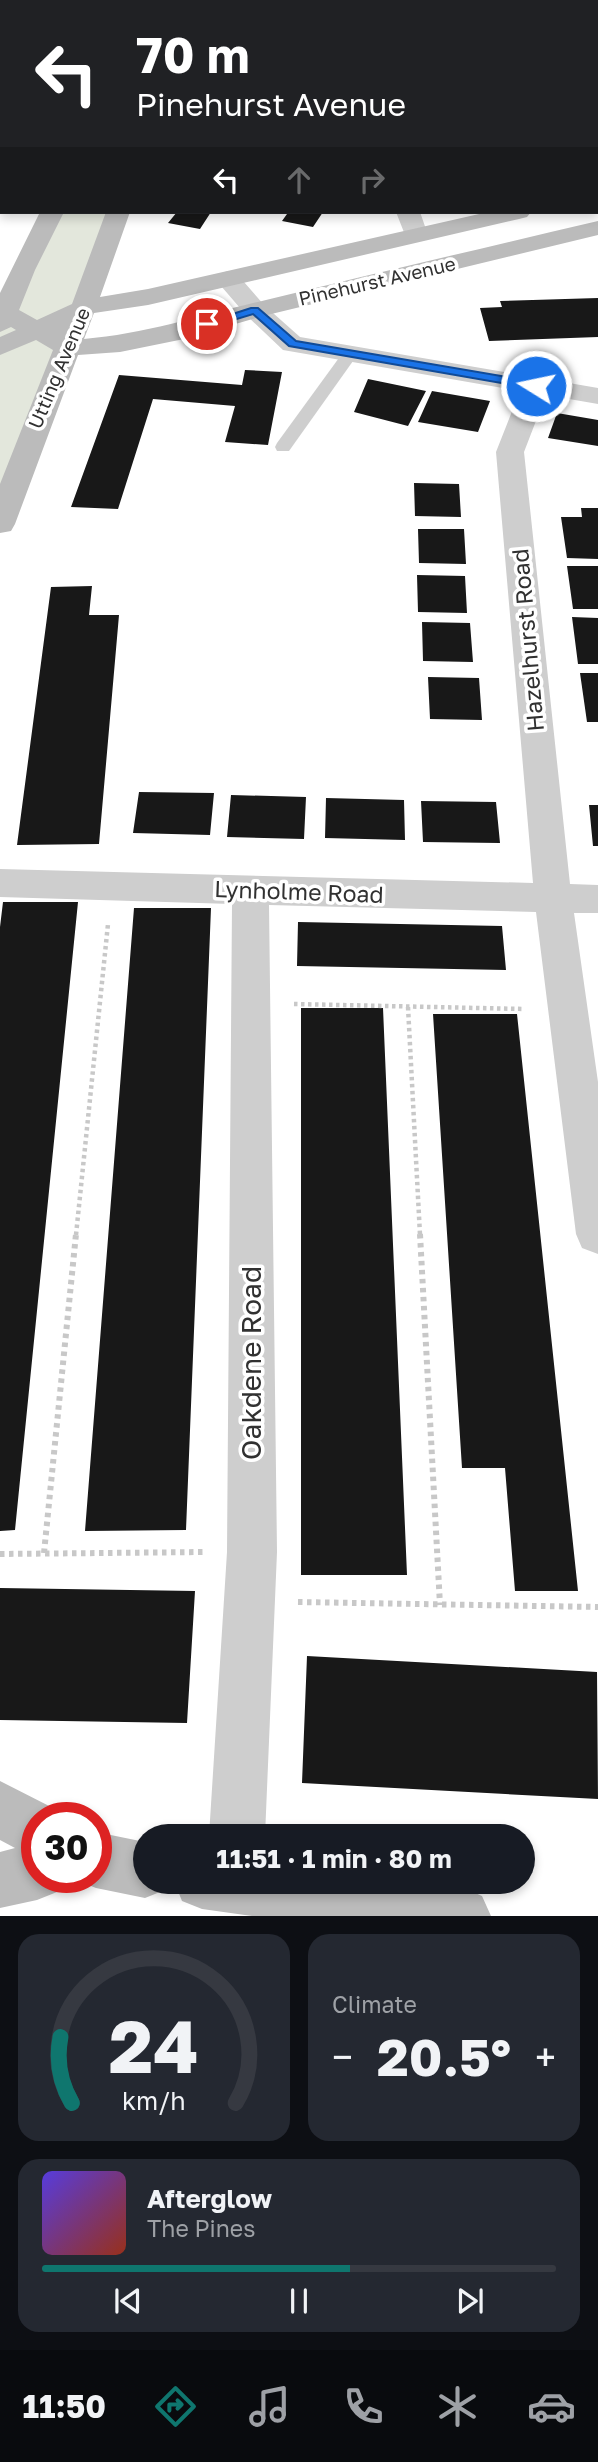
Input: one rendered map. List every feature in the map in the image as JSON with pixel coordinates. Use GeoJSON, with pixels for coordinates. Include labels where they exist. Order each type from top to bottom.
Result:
{"type":"FeatureCollection","features":[{"type":"Feature","properties":{"kind":"street"},"geometry":{"type":"LineString","coordinates":[[51,214],[2,316],[69,348]]}},
{"type":"Feature","properties":{"kind":"street","name":"Utting Avenue"},"geometry":{"type":"LineString","coordinates":[[0,524],[30,437],[86,307],[117,214]]}},
{"type":"Feature","properties":{"kind":"street","name":"Pinehurst Avenue"},"geometry":{"type":"LineString","coordinates":[[0,346],[86,307],[148,297],[228,279],[412,224],[501,214]]}},
{"type":"Feature","properties":{"kind":"street","name":"Pinehurst Avenue"},"geometry":{"type":"LineString","coordinates":[[69,348],[120,344],[184,331],[255,310],[598,228]]}},
{"type":"Feature","properties":{"kind":"street"},"geometry":{"type":"LineString","coordinates":[[228,279],[255,310],[292,344],[598,396]]}},
{"type":"Feature","properties":{"kind":"street","name":"Hazelhurst Road"},"geometry":{"type":"LineString","coordinates":[[536,386],[510,452],[553,899],[598,1234]]}},
{"type":"Feature","properties":{"kind":"street","name":"Lynholme Road"},"geometry":{"type":"LineString","coordinates":[[0,883],[598,899]]}},
{"type":"Feature","properties":{"kind":"street","name":"Oakdene Road"},"geometry":{"type":"LineString","coordinates":[[233,1824],[251,1601],[252,1552],[249,1003],[251,891]]}},
{"type":"Feature","properties":{"kind":"street"},"geometry":{"type":"LineString","coordinates":[[0,1809],[21,1820]]}},
{"type":"Feature","properties":{"kind":"street"},"geometry":{"type":"LineString","coordinates":[[112,1863],[133,1868]]}},
{"type":"Feature","properties":{"kind":"street"},"geometry":{"type":"LineString","coordinates":[[0,1880],[21,1875]]}},
{"type":"Feature","properties":{"kind":"street"},"geometry":{"type":"LineString","coordinates":[[319,1894],[461,1916]]}},
{"type":"Feature","properties":{"kind":"lane"},"geometry":{"type":"LineString","coordinates":[[284,447],[350,354]]}},
{"type":"Feature","properties":{"kind":"path"},"geometry":{"type":"LineString","coordinates":[[44,1553],[111,887]]}},
{"type":"Feature","properties":{"kind":"path"},"geometry":{"type":"LineString","coordinates":[[249,1003],[569,1010]]}},
{"type":"Feature","properties":{"kind":"path"},"geometry":{"type":"LineString","coordinates":[[408,1007],[440,1605]]}},
{"type":"Feature","properties":{"kind":"path"},"geometry":{"type":"LineString","coordinates":[[0,1554],[252,1552]]}},
{"type":"Feature","properties":{"kind":"path"},"geometry":{"type":"LineString","coordinates":[[251,1601],[598,1607]]}},
{"type":"Feature","properties":{"kind":"shaded area"},"geometry":{"type":"Polygon","coordinates":[[[51,214],[117,214],[86,307],[0,524],[0,324],[51,214]]]}},
{"type":"Feature","properties":{"kind":"building"},"geometry":{"type":"Polygon","coordinates":[[[175,214],[210,214],[200,229],[168,223],[175,214]]]}},
{"type":"Feature","properties":{"kind":"building"},"geometry":{"type":"Polygon","coordinates":[[[287,214],[322,214],[313,227],[282,221],[287,214]]]}},
{"type":"Feature","properties":{"kind":"building"},"geometry":{"type":"Polygon","coordinates":[[[598,298],[598,337],[489,341],[480,308],[502,307],[500,301],[598,298]]]}},
{"type":"Feature","properties":{"kind":"building"},"geometry":{"type":"Polygon","coordinates":[[[245,370],[282,372],[268,445],[225,442],[235,406],[153,399],[118,509],[71,507],[119,375],[242,385],[245,370]]]}},
{"type":"Feature","properties":{"kind":"building"},"geometry":{"type":"Polygon","coordinates":[[[368,379],[426,391],[408,426],[354,412],[368,379]]]}},
{"type":"Feature","properties":{"kind":"building"},"geometry":{"type":"Polygon","coordinates":[[[432,391],[490,401],[478,432],[418,422],[432,391]]]}},
{"type":"Feature","properties":{"kind":"building"},"geometry":{"type":"Polygon","coordinates":[[[557,413],[598,420],[598,446],[548,438],[557,413]]]}},
{"type":"Feature","properties":{"kind":"building"},"geometry":{"type":"Polygon","coordinates":[[[414,483],[459,484],[461,517],[415,516],[414,483]]]}},
{"type":"Feature","properties":{"kind":"building"},"geometry":{"type":"Polygon","coordinates":[[[581,508],[598,508],[598,559],[567,558],[561,517],[582,517],[581,508]]]}},
{"type":"Feature","properties":{"kind":"building"},"geometry":{"type":"Polygon","coordinates":[[[418,529],[464,529],[466,564],[419,563],[418,529]]]}},
{"type":"Feature","properties":{"kind":"building"},"geometry":{"type":"Polygon","coordinates":[[[567,566],[598,566],[598,609],[573,609],[567,566]]]}},
{"type":"Feature","properties":{"kind":"building"},"geometry":{"type":"Polygon","coordinates":[[[417,575],[465,576],[467,613],[418,612],[417,575]]]}},
{"type":"Feature","properties":{"kind":"building"},"geometry":{"type":"Polygon","coordinates":[[[92,586],[89,615],[119,615],[99,844],[17,845],[51,587],[92,586]]]}},
{"type":"Feature","properties":{"kind":"building"},"geometry":{"type":"Polygon","coordinates":[[[572,617],[598,618],[598,664],[578,664],[572,617]]]}},
{"type":"Feature","properties":{"kind":"building"},"geometry":{"type":"Polygon","coordinates":[[[422,622],[470,623],[473,662],[423,661],[422,622]]]}},
{"type":"Feature","properties":{"kind":"building"},"geometry":{"type":"Polygon","coordinates":[[[580,673],[598,673],[598,722],[587,722],[580,673]]]}},
{"type":"Feature","properties":{"kind":"building"},"geometry":{"type":"Polygon","coordinates":[[[428,677],[479,678],[482,720],[430,719],[428,677]]]}},
{"type":"Feature","properties":{"kind":"building"},"geometry":{"type":"Polygon","coordinates":[[[139,792],[214,793],[210,835],[133,833],[139,792]]]}},
{"type":"Feature","properties":{"kind":"building"},"geometry":{"type":"Polygon","coordinates":[[[231,795],[306,797],[304,839],[227,837],[231,795]]]}},
{"type":"Feature","properties":{"kind":"building"},"geometry":{"type":"Polygon","coordinates":[[[326,798],[404,800],[405,840],[325,838],[326,798]]]}},
{"type":"Feature","properties":{"kind":"building"},"geometry":{"type":"Polygon","coordinates":[[[421,801],[496,802],[500,843],[423,842],[421,801]]]}},
{"type":"Feature","properties":{"kind":"building"},"geometry":{"type":"Polygon","coordinates":[[[589,805],[598,805],[598,846],[593,846],[589,805]]]}},
{"type":"Feature","properties":{"kind":"building"},"geometry":{"type":"Polygon","coordinates":[[[3,902],[78,902],[15,1530],[0,1531],[0,927],[3,902]]]}},
{"type":"Feature","properties":{"kind":"building"},"geometry":{"type":"Polygon","coordinates":[[[134,908],[211,908],[186,1530],[85,1531],[134,908]]]}},
{"type":"Feature","properties":{"kind":"building"},"geometry":{"type":"Polygon","coordinates":[[[298,922],[502,926],[506,970],[297,966],[298,922]]]}},
{"type":"Feature","properties":{"kind":"building"},"geometry":{"type":"Polygon","coordinates":[[[301,1008],[383,1008],[407,1575],[301,1575],[301,1008]]]}},
{"type":"Feature","properties":{"kind":"building"},"geometry":{"type":"Polygon","coordinates":[[[433,1014],[517,1014],[578,1591],[515,1591],[505,1468],[462,1468],[433,1014]]]}},
{"type":"Feature","properties":{"kind":"building"},"geometry":{"type":"Polygon","coordinates":[[[0,1588],[195,1591],[187,1723],[0,1720],[0,1588]]]}},
{"type":"Feature","properties":{"kind":"building"},"geometry":{"type":"Polygon","coordinates":[[[307,1656],[597,1672],[598,1799],[302,1783],[307,1656]]]}},
{"type":"Feature","properties":{"kind":"route"},"geometry":{"type":"LineString","coordinates":[[207,324],[255,310],[292,344],[536,386]]}}]}
